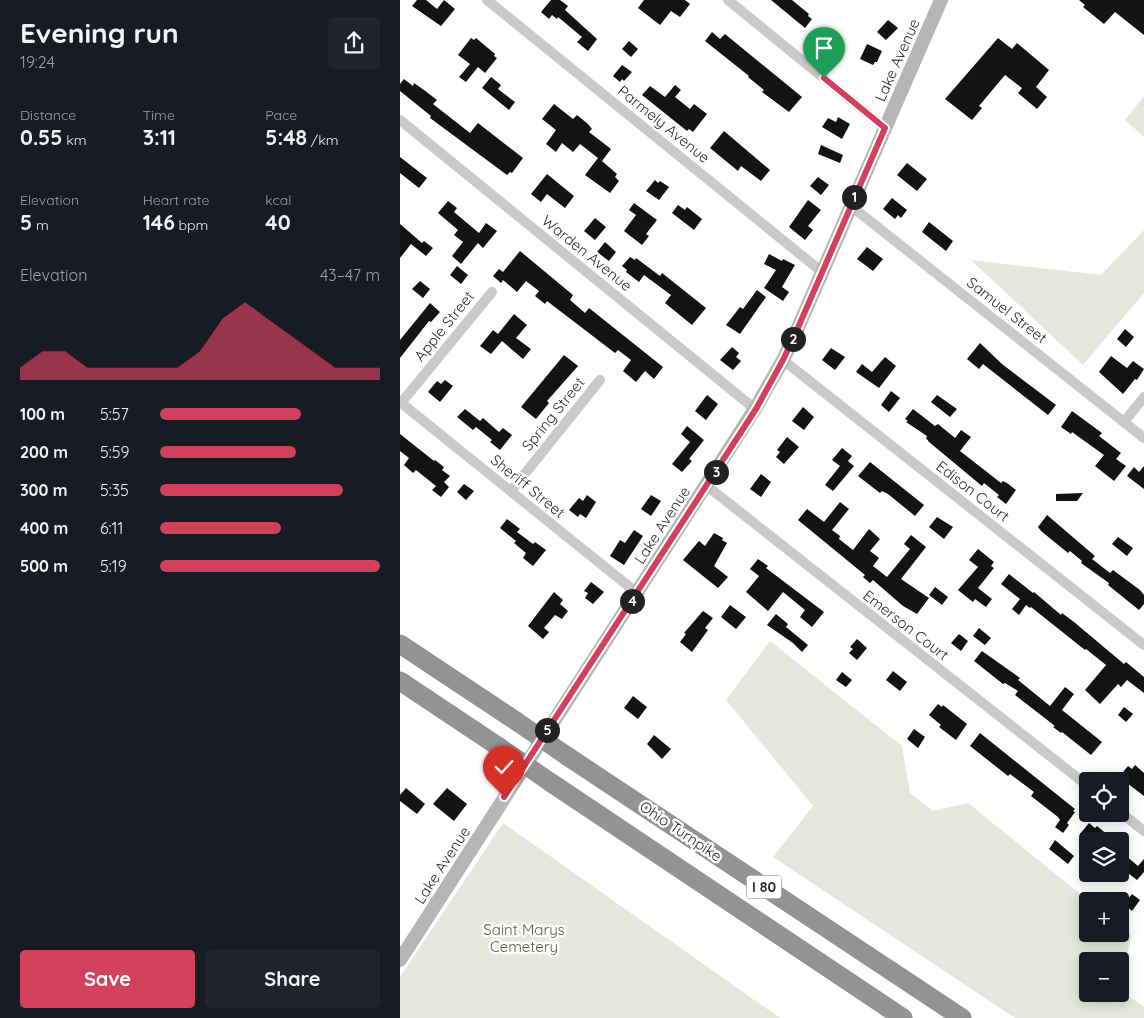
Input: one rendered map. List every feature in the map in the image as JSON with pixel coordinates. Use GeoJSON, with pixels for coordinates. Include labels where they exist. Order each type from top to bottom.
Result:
{"type":"FeatureCollection","features":[{"type":"Feature","properties":{"kind":"highway","name":"Ohio Turnpike"},"geometry":{"type":"LineString","coordinates":[[400,644],[962,1018]]}},
{"type":"Feature","properties":{"kind":"highway","name":"I 80"},"geometry":{"type":"LineString","coordinates":[[400,681],[903,1018]]}},
{"type":"Feature","properties":{"kind":"street","name":"Parmely Avenue"},"geometry":{"type":"LineString","coordinates":[[488,0],[822,272]]}},
{"type":"Feature","properties":{"kind":"street"},"geometry":{"type":"LineString","coordinates":[[728,0],[885,128]]}},
{"type":"Feature","properties":{"kind":"street","name":"Lake Avenue"},"geometry":{"type":"LineString","coordinates":[[400,960],[756,409],[783,360],[941,0]]}},
{"type":"Feature","properties":{"kind":"street","name":"Warden Avenue"},"geometry":{"type":"LineString","coordinates":[[400,120],[756,409]]}},
{"type":"Feature","properties":{"kind":"street","name":"Samuel Street"},"geometry":{"type":"LineString","coordinates":[[851,206],[1144,438]]}},
{"type":"Feature","properties":{"kind":"street","name":"Apple Street"},"geometry":{"type":"LineString","coordinates":[[401,402],[492,292]]}},
{"type":"Feature","properties":{"kind":"street","name":"Edison Court"},"geometry":{"type":"LineString","coordinates":[[783,360],[1144,645]]}},
{"type":"Feature","properties":{"kind":"street","name":"Spring Street"},"geometry":{"type":"LineString","coordinates":[[510,491],[600,380]]}},
{"type":"Feature","properties":{"kind":"street"},"geometry":{"type":"LineString","coordinates":[[1124,422],[1144,397]]}},
{"type":"Feature","properties":{"kind":"street","name":"Sheriff Street"},"geometry":{"type":"LineString","coordinates":[[401,402],[637,593]]}},
{"type":"Feature","properties":{"kind":"street","name":"Emerson Court"},"geometry":{"type":"LineString","coordinates":[[707,486],[1079,779]]}},
{"type":"Feature","properties":{"kind":"street"},"geometry":{"type":"LineString","coordinates":[[1129,819],[1144,831]]}},
{"type":"Feature","properties":{"kind":"green space"},"geometry":{"type":"Polygon","coordinates":[[[1144,96],[1144,137],[1125,120],[1144,96]]]}},
{"type":"Feature","properties":{"kind":"green space"},"geometry":{"type":"Polygon","coordinates":[[[1144,230],[1144,293],[1083,365],[971,260],[1101,275],[1144,230]]]}},
{"type":"Feature","properties":{"kind":"green space"},"geometry":{"type":"Polygon","coordinates":[[[770,641],[902,746],[910,793],[933,811],[968,803],[1079,893],[1079,942],[1129,942],[1129,933],[1131,935],[1128,952],[1079,952],[1079,1002],[1129,1002],[1129,997],[1144,1007],[1144,1018],[1015,1018],[773,857],[813,806],[726,700],[770,641]]]}},
{"type":"Feature","properties":{"kind":"green space","name":"Saint Marys Cemetery"},"geometry":{"type":"Polygon","coordinates":[[[503,823],[780,1018],[400,1018],[400,977],[503,823]]]}},
{"type":"Feature","properties":{"kind":"building"},"geometry":{"type":"Polygon","coordinates":[[[417,0],[426,0],[437,9],[444,0],[455,9],[441,26],[412,6],[417,0]]]}},
{"type":"Feature","properties":{"kind":"building"},"geometry":{"type":"Polygon","coordinates":[[[551,0],[560,0],[568,6],[565,10],[597,39],[588,51],[577,42],[582,37],[558,17],[557,19],[552,15],[549,19],[541,12],[551,0]]]}},
{"type":"Feature","properties":{"kind":"building"},"geometry":{"type":"Polygon","coordinates":[[[644,0],[685,0],[690,4],[680,17],[671,11],[660,25],[638,8],[644,0]]]}},
{"type":"Feature","properties":{"kind":"building"},"geometry":{"type":"Polygon","coordinates":[[[771,0],[792,0],[809,14],[808,16],[812,19],[805,28],[771,0]]]}},
{"type":"Feature","properties":{"kind":"building"},"geometry":{"type":"Polygon","coordinates":[[[1079,0],[1144,0],[1144,35],[1115,12],[1104,24],[1083,7],[1085,5],[1079,0]]]}},
{"type":"Feature","properties":{"kind":"building"},"geometry":{"type":"Polygon","coordinates":[[[888,20],[898,28],[886,40],[877,32],[888,20]]]}},
{"type":"Feature","properties":{"kind":"building"},"geometry":{"type":"Polygon","coordinates":[[[712,32],[720,39],[725,34],[802,97],[789,112],[762,92],[764,90],[749,76],[705,41],[712,32]]]}},
{"type":"Feature","properties":{"kind":"building"},"geometry":{"type":"Polygon","coordinates":[[[471,38],[474,40],[476,38],[495,54],[494,56],[497,58],[485,73],[478,67],[466,82],[459,77],[470,64],[458,55],[471,38]]]}},
{"type":"Feature","properties":{"kind":"building"},"geometry":{"type":"Polygon","coordinates":[[[998,38],[1012,49],[1017,43],[1049,70],[1036,87],[1047,97],[1037,109],[1018,93],[1022,88],[1005,75],[979,106],[982,108],[972,120],[945,99],[998,38]]]}},
{"type":"Feature","properties":{"kind":"building"},"geometry":{"type":"Polygon","coordinates":[[[629,41],[638,49],[631,57],[622,49],[629,41]]]}},
{"type":"Feature","properties":{"kind":"building"},"geometry":{"type":"Polygon","coordinates":[[[867,44],[882,51],[877,62],[873,65],[860,59],[867,44]]]}},
{"type":"Feature","properties":{"kind":"building"},"geometry":{"type":"Polygon","coordinates":[[[622,65],[632,72],[624,81],[622,79],[620,82],[613,76],[622,65]]]}},
{"type":"Feature","properties":{"kind":"building"},"geometry":{"type":"Polygon","coordinates":[[[491,77],[501,85],[498,89],[515,102],[509,110],[482,88],[491,77]]]}},
{"type":"Feature","properties":{"kind":"building"},"geometry":{"type":"Polygon","coordinates":[[[404,79],[413,86],[414,83],[437,100],[433,104],[470,133],[478,123],[523,158],[512,173],[510,172],[507,175],[430,118],[431,116],[400,91],[400,84],[404,79]]]}},
{"type":"Feature","properties":{"kind":"building"},"geometry":{"type":"Polygon","coordinates":[[[675,85],[681,90],[675,97],[690,109],[694,104],[707,114],[693,132],[689,129],[687,131],[642,95],[650,86],[665,97],[675,85]]]}},
{"type":"Feature","properties":{"kind":"building"},"geometry":{"type":"Polygon","coordinates":[[[554,104],[573,119],[577,115],[592,129],[589,132],[611,149],[602,161],[617,174],[615,177],[619,181],[610,193],[585,175],[598,158],[580,144],[573,152],[562,143],[556,152],[546,144],[556,130],[542,119],[554,104]]]}},
{"type":"Feature","properties":{"kind":"building"},"geometry":{"type":"Polygon","coordinates":[[[838,117],[850,124],[842,139],[822,127],[828,118],[836,122],[838,117]]]}},
{"type":"Feature","properties":{"kind":"building"},"geometry":{"type":"Polygon","coordinates":[[[724,131],[770,170],[761,181],[741,166],[738,171],[710,148],[724,131]]]}},
{"type":"Feature","properties":{"kind":"building"},"geometry":{"type":"Polygon","coordinates":[[[821,145],[843,155],[840,163],[818,154],[821,145]]]}},
{"type":"Feature","properties":{"kind":"building"},"geometry":{"type":"Polygon","coordinates":[[[400,157],[427,178],[419,188],[400,173],[400,157]]]}},
{"type":"Feature","properties":{"kind":"building"},"geometry":{"type":"Polygon","coordinates":[[[907,163],[927,179],[917,191],[897,175],[907,163]]]}},
{"type":"Feature","properties":{"kind":"building"},"geometry":{"type":"Polygon","coordinates":[[[547,174],[574,196],[565,208],[547,194],[541,202],[531,194],[547,174]]]}},
{"type":"Feature","properties":{"kind":"building"},"geometry":{"type":"Polygon","coordinates":[[[818,177],[829,185],[821,195],[810,186],[818,177]]]}},
{"type":"Feature","properties":{"kind":"building"},"geometry":{"type":"Polygon","coordinates":[[[655,180],[669,187],[659,200],[646,191],[655,180]]]}},
{"type":"Feature","properties":{"kind":"building"},"geometry":{"type":"Polygon","coordinates":[[[892,198],[907,210],[901,218],[898,215],[895,219],[883,209],[892,198]]]}},
{"type":"Feature","properties":{"kind":"building"},"geometry":{"type":"Polygon","coordinates":[[[808,200],[821,210],[808,226],[813,230],[805,240],[789,227],[808,200]]]}},
{"type":"Feature","properties":{"kind":"building"},"geometry":{"type":"Polygon","coordinates":[[[448,201],[457,208],[454,212],[479,233],[486,223],[497,231],[483,248],[478,243],[461,264],[452,256],[463,242],[454,235],[458,230],[438,213],[448,201]]]}},
{"type":"Feature","properties":{"kind":"building"},"geometry":{"type":"Polygon","coordinates":[[[634,203],[657,220],[646,234],[649,236],[642,245],[624,231],[636,215],[629,210],[634,203]]]}},
{"type":"Feature","properties":{"kind":"building"},"geometry":{"type":"Polygon","coordinates":[[[678,205],[685,210],[687,207],[702,219],[694,230],[672,213],[678,205]]]}},
{"type":"Feature","properties":{"kind":"building"},"geometry":{"type":"Polygon","coordinates":[[[595,218],[606,227],[595,240],[584,231],[595,218]]]}},
{"type":"Feature","properties":{"kind":"building"},"geometry":{"type":"Polygon","coordinates":[[[929,222],[953,241],[946,251],[922,232],[929,222]]]}},
{"type":"Feature","properties":{"kind":"building"},"geometry":{"type":"Polygon","coordinates":[[[400,224],[422,243],[424,241],[433,248],[426,256],[411,244],[400,258],[400,224]]]}},
{"type":"Feature","properties":{"kind":"building"},"geometry":{"type":"Polygon","coordinates":[[[605,242],[616,252],[609,261],[597,252],[605,242]]]}},
{"type":"Feature","properties":{"kind":"building"},"geometry":{"type":"Polygon","coordinates":[[[867,247],[883,259],[873,271],[857,259],[867,247]]]}},
{"type":"Feature","properties":{"kind":"building"},"geometry":{"type":"Polygon","coordinates":[[[520,251],[573,295],[570,300],[585,313],[589,308],[663,367],[654,379],[645,371],[636,382],[623,371],[631,360],[618,350],[615,353],[547,301],[545,304],[535,296],[539,291],[526,281],[517,292],[503,280],[501,283],[493,276],[499,269],[503,272],[520,251]]]}},
{"type":"Feature","properties":{"kind":"building"},"geometry":{"type":"Polygon","coordinates":[[[769,254],[795,265],[782,287],[789,292],[783,301],[764,288],[776,270],[764,264],[769,254]]]}},
{"type":"Feature","properties":{"kind":"building"},"geometry":{"type":"Polygon","coordinates":[[[630,257],[635,260],[636,258],[660,276],[662,273],[706,308],[692,325],[665,303],[671,295],[644,275],[639,282],[626,272],[627,270],[622,266],[630,257]]]}},
{"type":"Feature","properties":{"kind":"building"},"geometry":{"type":"Polygon","coordinates":[[[457,266],[468,275],[461,284],[450,275],[457,266]]]}},
{"type":"Feature","properties":{"kind":"building"},"geometry":{"type":"Polygon","coordinates":[[[420,281],[430,289],[423,298],[412,289],[420,281]]]}},
{"type":"Feature","properties":{"kind":"building"},"geometry":{"type":"Polygon","coordinates":[[[757,290],[766,297],[740,334],[726,325],[740,307],[743,309],[757,290]]]}},
{"type":"Feature","properties":{"kind":"building"},"geometry":{"type":"Polygon","coordinates":[[[430,303],[440,312],[431,322],[429,321],[400,358],[400,340],[430,303]]]}},
{"type":"Feature","properties":{"kind":"building"},"geometry":{"type":"Polygon","coordinates":[[[514,314],[527,325],[516,338],[531,349],[523,359],[502,341],[491,354],[480,346],[493,330],[498,334],[514,314]]]}},
{"type":"Feature","properties":{"kind":"building"},"geometry":{"type":"Polygon","coordinates":[[[1125,329],[1134,337],[1126,347],[1117,339],[1125,329]]]}},
{"type":"Feature","properties":{"kind":"building"},"geometry":{"type":"Polygon","coordinates":[[[980,343],[1002,364],[1056,405],[1048,415],[983,364],[979,369],[967,359],[980,343]]]}},
{"type":"Feature","properties":{"kind":"building"},"geometry":{"type":"Polygon","coordinates":[[[732,347],[739,353],[736,357],[741,361],[733,370],[720,360],[732,347]]]}},
{"type":"Feature","properties":{"kind":"building"},"geometry":{"type":"Polygon","coordinates":[[[831,348],[845,357],[835,370],[822,360],[831,348]]]}},
{"type":"Feature","properties":{"kind":"building"},"geometry":{"type":"Polygon","coordinates":[[[564,355],[578,366],[547,401],[549,403],[536,419],[521,407],[564,355]]]}},
{"type":"Feature","properties":{"kind":"building"},"geometry":{"type":"Polygon","coordinates":[[[1111,356],[1127,368],[1133,361],[1144,369],[1137,380],[1135,379],[1123,394],[1099,372],[1111,356]]]}},
{"type":"Feature","properties":{"kind":"building"},"geometry":{"type":"Polygon","coordinates":[[[885,357],[896,366],[879,388],[856,372],[862,364],[872,372],[885,357]]]}},
{"type":"Feature","properties":{"kind":"building"},"geometry":{"type":"Polygon","coordinates":[[[445,380],[453,386],[440,402],[428,392],[437,381],[441,384],[445,380]]]}},
{"type":"Feature","properties":{"kind":"building"},"geometry":{"type":"Polygon","coordinates":[[[891,391],[900,398],[889,412],[881,405],[891,391]]]}},
{"type":"Feature","properties":{"kind":"building"},"geometry":{"type":"Polygon","coordinates":[[[707,395],[718,404],[706,420],[695,411],[707,395]]]}},
{"type":"Feature","properties":{"kind":"building"},"geometry":{"type":"Polygon","coordinates":[[[937,395],[957,409],[950,417],[931,402],[937,395]]]}},
{"type":"Feature","properties":{"kind":"building"},"geometry":{"type":"Polygon","coordinates":[[[803,407],[814,417],[804,430],[792,421],[803,407]]]}},
{"type":"Feature","properties":{"kind":"building"},"geometry":{"type":"Polygon","coordinates":[[[465,409],[480,421],[483,418],[499,432],[503,428],[512,435],[500,450],[490,442],[492,440],[476,427],[473,430],[457,417],[465,409]]]}},
{"type":"Feature","properties":{"kind":"building"},"geometry":{"type":"Polygon","coordinates":[[[913,409],[935,426],[938,424],[955,438],[961,430],[971,437],[960,451],[1001,483],[1003,481],[1016,490],[1006,504],[997,497],[999,495],[984,483],[982,486],[929,442],[926,438],[927,436],[906,422],[908,421],[905,419],[913,409]]]}},
{"type":"Feature","properties":{"kind":"building"},"geometry":{"type":"Polygon","coordinates":[[[1072,411],[1102,433],[1099,436],[1121,453],[1116,459],[1126,466],[1114,481],[1095,466],[1104,455],[1072,432],[1071,434],[1061,427],[1072,411]]]}},
{"type":"Feature","properties":{"kind":"building"},"geometry":{"type":"Polygon","coordinates":[[[687,426],[704,440],[689,459],[692,461],[682,472],[672,464],[690,442],[681,434],[687,426]]]}},
{"type":"Feature","properties":{"kind":"building"},"geometry":{"type":"Polygon","coordinates":[[[400,434],[444,467],[442,470],[450,476],[444,482],[449,487],[441,497],[432,490],[436,486],[416,470],[413,473],[404,465],[409,458],[400,451],[400,434]]]}},
{"type":"Feature","properties":{"kind":"building"},"geometry":{"type":"Polygon","coordinates":[[[787,437],[799,447],[784,464],[776,457],[780,452],[777,450],[787,437]]]}},
{"type":"Feature","properties":{"kind":"building"},"geometry":{"type":"Polygon","coordinates":[[[842,448],[852,456],[848,461],[854,466],[833,491],[825,485],[840,466],[832,460],[842,448]]]}},
{"type":"Feature","properties":{"kind":"building"},"geometry":{"type":"Polygon","coordinates":[[[870,462],[924,505],[915,516],[888,494],[882,491],[880,493],[858,476],[870,462]]]}},
{"type":"Feature","properties":{"kind":"building"},"geometry":{"type":"Polygon","coordinates":[[[1144,466],[1144,489],[1127,476],[1134,467],[1139,472],[1144,466]]]}},
{"type":"Feature","properties":{"kind":"building"},"geometry":{"type":"Polygon","coordinates":[[[761,474],[771,482],[761,497],[750,489],[761,474]]]}},
{"type":"Feature","properties":{"kind":"building"},"geometry":{"type":"Polygon","coordinates":[[[464,484],[474,491],[466,500],[457,492],[464,484]]]}},
{"type":"Feature","properties":{"kind":"building"},"geometry":{"type":"Polygon","coordinates":[[[1083,493],[1077,501],[1056,501],[1056,494],[1083,493]]]}},
{"type":"Feature","properties":{"kind":"building"},"geometry":{"type":"Polygon","coordinates":[[[587,495],[596,502],[586,518],[580,514],[578,517],[569,510],[579,498],[583,501],[587,495]]]}},
{"type":"Feature","properties":{"kind":"building"},"geometry":{"type":"Polygon","coordinates":[[[651,495],[661,501],[651,516],[641,509],[651,495]]]}},
{"type":"Feature","properties":{"kind":"building"},"geometry":{"type":"Polygon","coordinates":[[[840,502],[849,509],[832,530],[840,536],[839,539],[853,550],[869,529],[880,539],[870,551],[879,558],[873,566],[887,577],[910,549],[904,544],[911,535],[926,547],[901,579],[929,598],[917,614],[903,606],[873,580],[870,583],[863,577],[865,575],[798,520],[807,509],[824,522],[840,502]]]}},
{"type":"Feature","properties":{"kind":"building"},"geometry":{"type":"Polygon","coordinates":[[[1047,515],[1095,556],[1092,559],[1110,573],[1113,570],[1140,590],[1144,595],[1144,604],[1139,610],[1108,585],[1109,583],[1081,563],[1082,561],[1070,551],[1068,553],[1041,531],[1038,527],[1047,515]]]}},
{"type":"Feature","properties":{"kind":"building"},"geometry":{"type":"Polygon","coordinates":[[[937,517],[953,527],[944,539],[929,527],[937,517]]]}},
{"type":"Feature","properties":{"kind":"building"},"geometry":{"type":"Polygon","coordinates":[[[507,519],[520,529],[517,532],[533,544],[535,542],[546,550],[533,566],[523,558],[526,553],[514,543],[516,541],[500,528],[507,519]]]}},
{"type":"Feature","properties":{"kind":"building"},"geometry":{"type":"Polygon","coordinates":[[[634,530],[643,536],[624,565],[610,556],[620,540],[625,543],[634,530]]]}},
{"type":"Feature","properties":{"kind":"building"},"geometry":{"type":"Polygon","coordinates":[[[714,533],[723,538],[722,540],[727,543],[714,566],[728,577],[718,588],[683,560],[699,541],[705,546],[714,533]]]}},
{"type":"Feature","properties":{"kind":"building"},"geometry":{"type":"Polygon","coordinates":[[[1118,537],[1133,548],[1127,556],[1112,544],[1118,537]]]}},
{"type":"Feature","properties":{"kind":"building"},"geometry":{"type":"Polygon","coordinates":[[[978,549],[994,562],[991,566],[994,568],[978,588],[992,599],[986,607],[975,599],[973,602],[958,590],[978,567],[969,560],[978,549]]]}},
{"type":"Feature","properties":{"kind":"building"},"geometry":{"type":"Polygon","coordinates":[[[758,559],[768,566],[766,568],[824,612],[812,627],[800,617],[805,610],[783,592],[768,611],[746,592],[759,576],[750,569],[758,559]]]}},
{"type":"Feature","properties":{"kind":"building"},"geometry":{"type":"Polygon","coordinates":[[[1009,574],[1061,615],[1062,613],[1074,622],[1124,664],[1126,662],[1144,677],[1144,693],[1127,680],[1121,687],[1118,684],[1100,704],[1085,690],[1106,665],[1031,607],[1026,605],[1019,615],[1012,609],[1020,599],[1001,584],[1009,574]]]}},
{"type":"Feature","properties":{"kind":"building"},"geometry":{"type":"Polygon","coordinates":[[[591,582],[604,592],[593,604],[585,598],[588,593],[584,591],[591,582]]]}},
{"type":"Feature","properties":{"kind":"building"},"geometry":{"type":"Polygon","coordinates":[[[935,587],[948,597],[942,605],[929,595],[935,587]]]}},
{"type":"Feature","properties":{"kind":"building"},"geometry":{"type":"Polygon","coordinates":[[[554,592],[563,600],[560,604],[568,611],[562,619],[555,615],[544,628],[549,632],[543,639],[528,626],[554,592]]]}},
{"type":"Feature","properties":{"kind":"building"},"geometry":{"type":"Polygon","coordinates":[[[730,605],[746,617],[736,629],[721,617],[730,605]]]}},
{"type":"Feature","properties":{"kind":"building"},"geometry":{"type":"Polygon","coordinates":[[[703,611],[713,618],[705,628],[708,630],[692,652],[680,642],[686,634],[684,633],[703,611]]]}},
{"type":"Feature","properties":{"kind":"building"},"geometry":{"type":"Polygon","coordinates":[[[776,614],[788,624],[786,627],[808,645],[802,652],[793,643],[767,625],[776,614]]]}},
{"type":"Feature","properties":{"kind":"building"},"geometry":{"type":"Polygon","coordinates":[[[979,628],[991,638],[985,645],[973,636],[979,628]]]}},
{"type":"Feature","properties":{"kind":"building"},"geometry":{"type":"Polygon","coordinates":[[[959,634],[968,641],[961,651],[951,643],[959,634]]]}},
{"type":"Feature","properties":{"kind":"building"},"geometry":{"type":"Polygon","coordinates":[[[857,639],[867,648],[857,660],[849,653],[853,649],[850,647],[857,639]]]}},
{"type":"Feature","properties":{"kind":"building"},"geometry":{"type":"Polygon","coordinates":[[[982,651],[1020,678],[1018,680],[1050,706],[1065,687],[1074,694],[1062,710],[1102,742],[1091,755],[1053,727],[1055,726],[1015,695],[1018,691],[1005,683],[1003,684],[974,661],[982,651]]]}},
{"type":"Feature","properties":{"kind":"building"},"geometry":{"type":"Polygon","coordinates":[[[893,671],[907,682],[900,691],[886,680],[893,671]]]}},
{"type":"Feature","properties":{"kind":"building"},"geometry":{"type":"Polygon","coordinates":[[[842,672],[852,680],[846,687],[836,680],[842,672]]]}},
{"type":"Feature","properties":{"kind":"building"},"geometry":{"type":"Polygon","coordinates":[[[633,696],[647,707],[638,719],[624,708],[633,696]]]}},
{"type":"Feature","properties":{"kind":"building"},"geometry":{"type":"Polygon","coordinates":[[[938,704],[942,707],[943,705],[967,724],[956,740],[939,727],[941,725],[929,715],[938,704]]]}},
{"type":"Feature","properties":{"kind":"building"},"geometry":{"type":"Polygon","coordinates":[[[1124,707],[1133,714],[1126,722],[1118,715],[1124,707]]]}},
{"type":"Feature","properties":{"kind":"building"},"geometry":{"type":"Polygon","coordinates":[[[914,729],[925,737],[918,748],[907,739],[914,729]]]}},
{"type":"Feature","properties":{"kind":"building"},"geometry":{"type":"Polygon","coordinates":[[[980,733],[1075,809],[1067,823],[1069,825],[1063,833],[1055,827],[1060,820],[1058,817],[1031,796],[1034,792],[1010,774],[1008,776],[970,746],[980,733]]]}},
{"type":"Feature","properties":{"kind":"building"},"geometry":{"type":"Polygon","coordinates":[[[654,735],[671,749],[662,759],[647,744],[654,735]]]}},
{"type":"Feature","properties":{"kind":"building"},"geometry":{"type":"Polygon","coordinates":[[[1135,765],[1144,773],[1144,796],[1129,785],[1129,772],[1123,772],[1128,766],[1132,769],[1135,765]]]}},
{"type":"Feature","properties":{"kind":"building"},"geometry":{"type":"Polygon","coordinates":[[[406,788],[425,804],[417,814],[400,801],[400,795],[406,788]]]}},
{"type":"Feature","properties":{"kind":"building"},"geometry":{"type":"Polygon","coordinates":[[[447,788],[467,804],[454,821],[433,804],[447,788]]]}},
{"type":"Feature","properties":{"kind":"building"},"geometry":{"type":"Polygon","coordinates":[[[1089,823],[1104,832],[1082,832],[1089,823]]]}},
{"type":"Feature","properties":{"kind":"building"},"geometry":{"type":"Polygon","coordinates":[[[1055,840],[1074,856],[1068,864],[1049,849],[1055,840]]]}},
{"type":"Feature","properties":{"kind":"building"},"geometry":{"type":"Polygon","coordinates":[[[1129,858],[1138,866],[1144,859],[1144,872],[1137,880],[1129,874],[1129,858]]]}},
{"type":"Feature","properties":{"kind":"building"},"geometry":{"type":"Polygon","coordinates":[[[1132,894],[1140,900],[1132,911],[1129,908],[1129,898],[1132,894]]]}},
{"type":"Feature","properties":{"kind":"route"},"geometry":{"type":"LineString","coordinates":[[504,797],[756,409],[797,330],[885,128],[824,78]]}}]}
